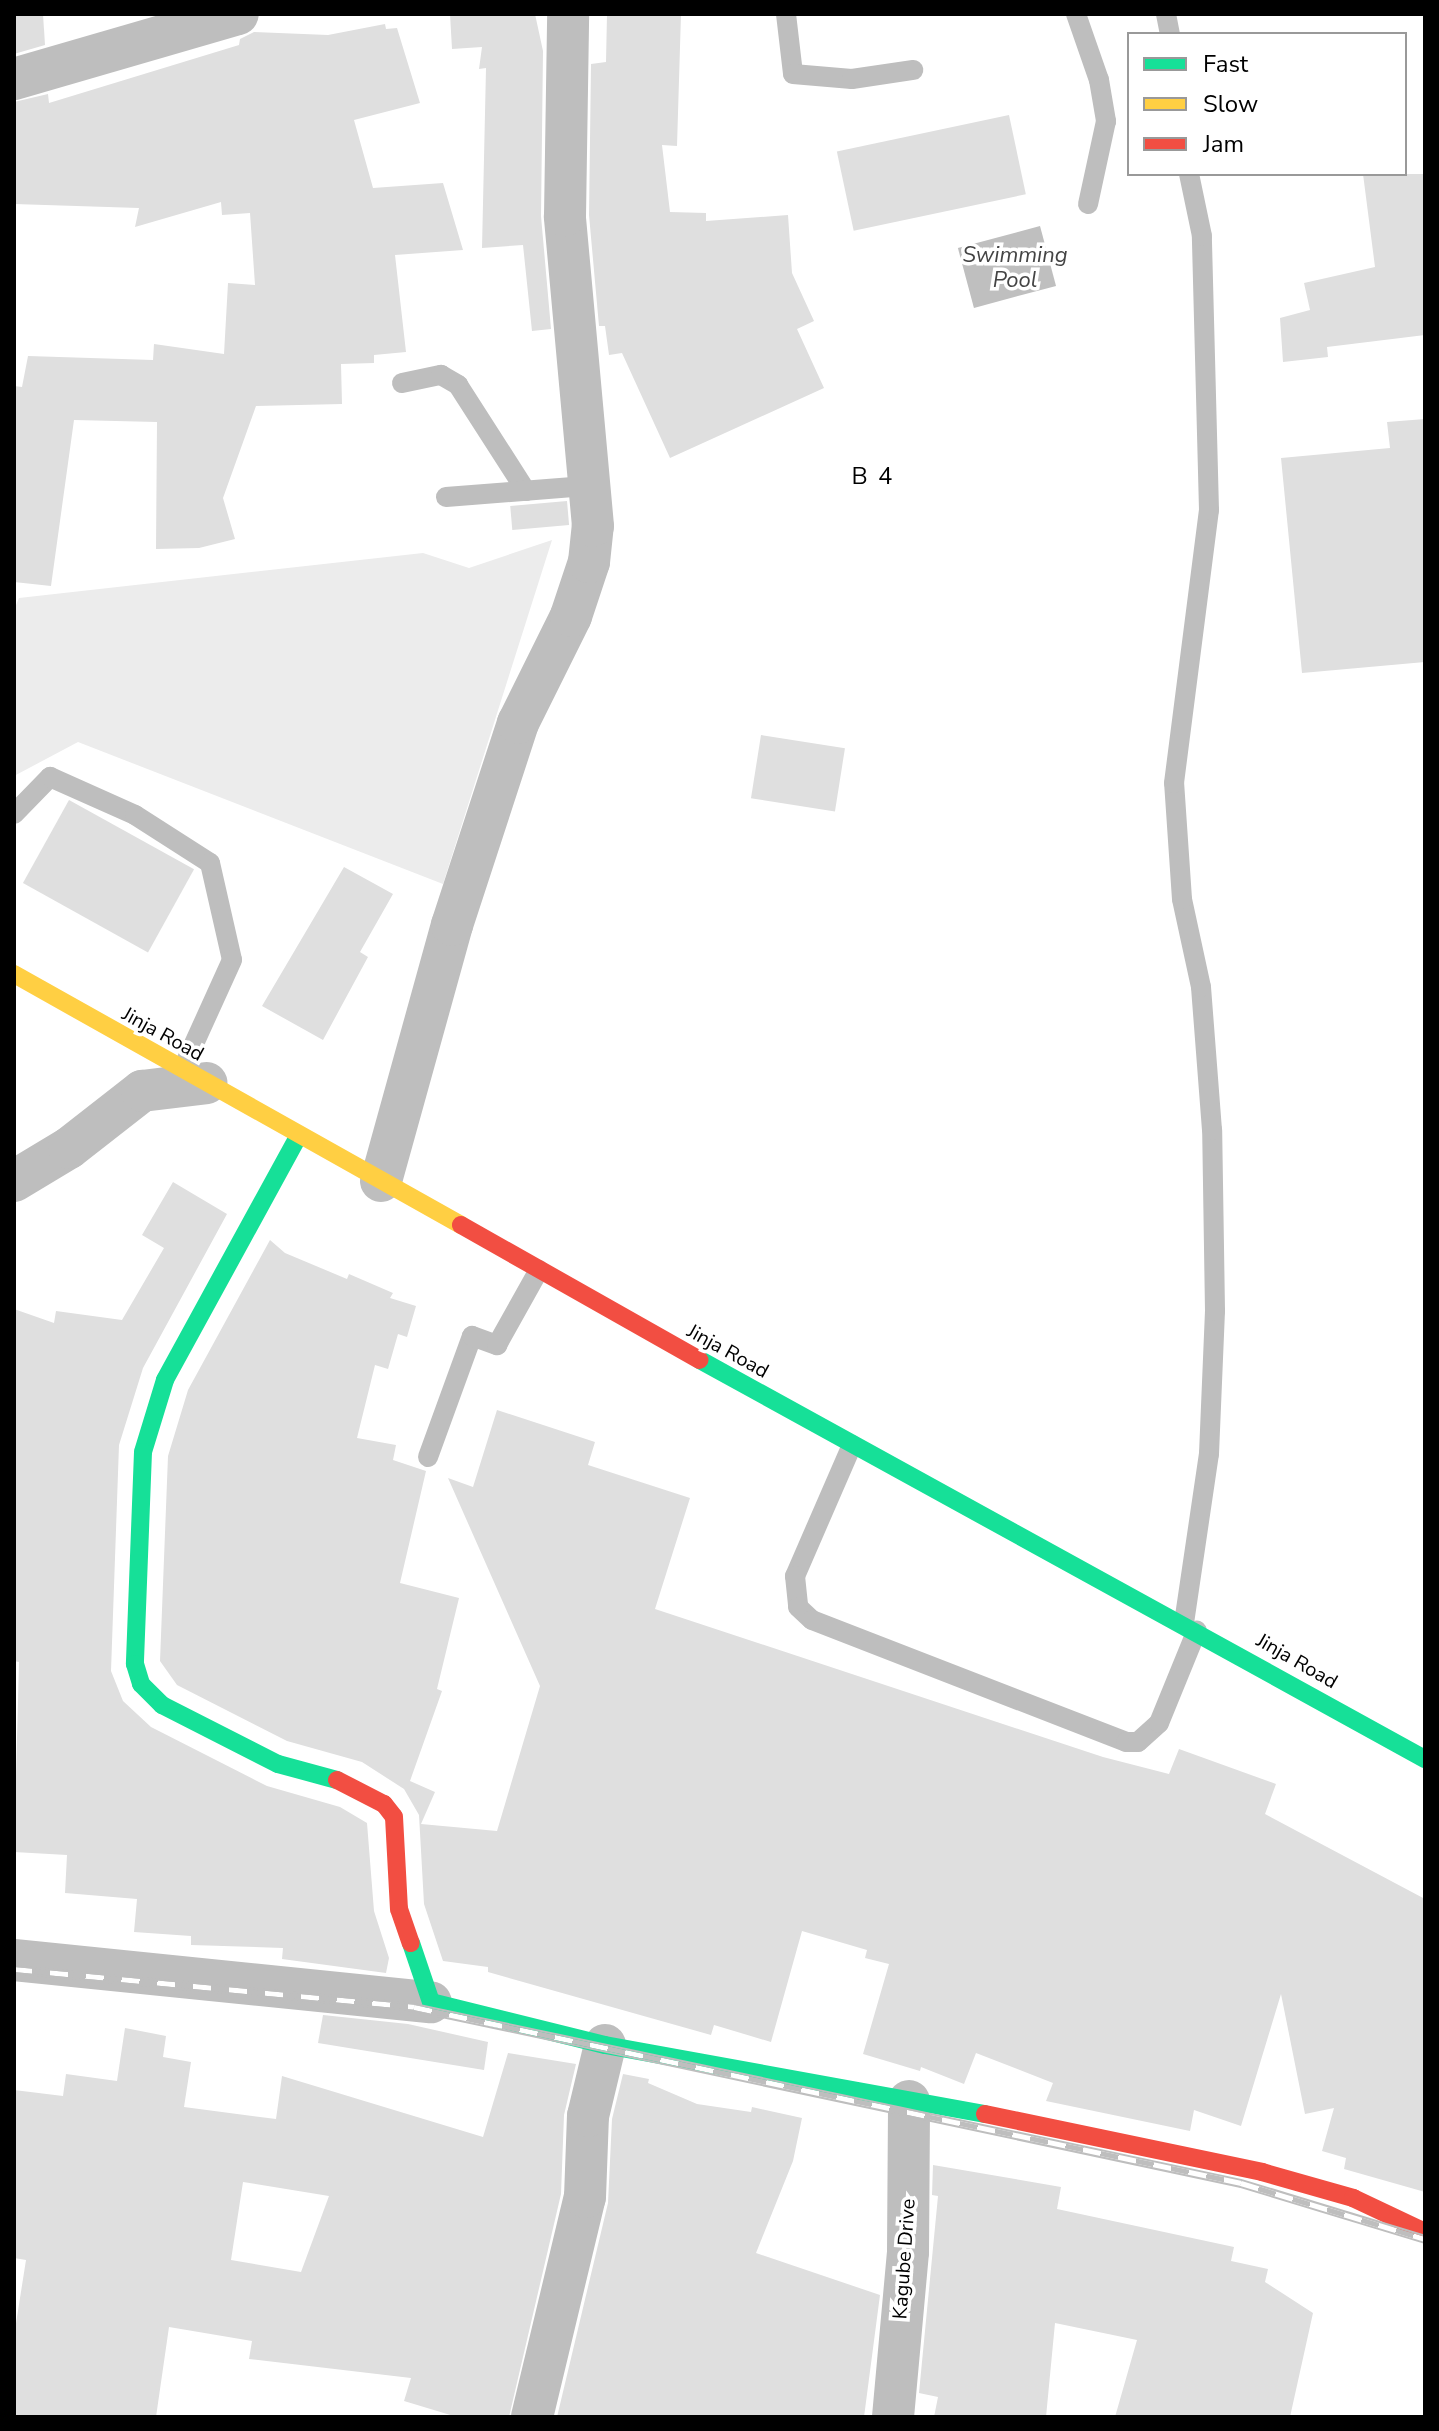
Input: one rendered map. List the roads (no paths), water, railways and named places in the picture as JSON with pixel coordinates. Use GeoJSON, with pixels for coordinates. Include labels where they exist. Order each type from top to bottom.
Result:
{"type":"FeatureCollection","features":[{"type":"Feature","properties":{"kind":"main road","name":"Jinja Road"},"geometry":{"type":"LineString","coordinates":[[14,974],[852,1445],[1190,1626],[1425,1759]]}},
{"type":"Feature","properties":{"kind":"main road"},"geometry":{"type":"LineString","coordinates":[[299,1135],[165,1380],[143,1452],[135,1664],[141,1684],[162,1705],[278,1764],[350,1784],[384,1804],[394,1817],[399,1909],[431,2002],[605,2045],[909,2101],[1262,2172],[1353,2198],[1425,2232]]}},
{"type":"Feature","properties":{"kind":"street"},"geometry":{"type":"LineString","coordinates":[[14,79],[238,14]]}},
{"type":"Feature","properties":{"kind":"street"},"geometry":{"type":"LineString","coordinates":[[381,1181],[452,925],[518,723],[571,616],[589,562],[593,526],[586,486],[565,216],[568,14]]}},
{"type":"Feature","properties":{"kind":"street"},"geometry":{"type":"LineString","coordinates":[[14,1181],[69,1148],[142,1091],[194,1076]]}},
{"type":"Feature","properties":{"kind":"street"},"geometry":{"type":"LineString","coordinates":[[14,1960],[431,2002]]}},
{"type":"Feature","properties":{"kind":"street"},"geometry":{"type":"LineString","coordinates":[[532,2417],[585,2197],[588,2116],[605,2045]]}},
{"type":"Feature","properties":{"kind":"street","name":"Kagube Drive"},"geometry":{"type":"LineString","coordinates":[[893,2417],[908,2252],[909,2101]]}},
{"type":"Feature","properties":{"kind":"lane"},"geometry":{"type":"LineString","coordinates":[[786,14],[793,74],[852,79],[913,70]]}},
{"type":"Feature","properties":{"kind":"lane"},"geometry":{"type":"LineString","coordinates":[[1076,14],[1099,80],[1106,121],[1088,204]]}},
{"type":"Feature","properties":{"kind":"lane"},"geometry":{"type":"LineString","coordinates":[[852,1445],[795,1576],[798,1607],[812,1620],[1126,1742],[1138,1742],[1159,1723],[1190,1626],[1209,1454],[1215,1311],[1212,1130],[1201,987],[1182,899],[1174,783],[1209,510],[1202,236],[1189,176]]}},
{"type":"Feature","properties":{"kind":"lane"},"geometry":{"type":"LineString","coordinates":[[402,383],[441,375],[458,385],[526,491]]}},
{"type":"Feature","properties":{"kind":"lane"},"geometry":{"type":"LineString","coordinates":[[446,497],[586,486]]}},
{"type":"Feature","properties":{"kind":"lane"},"geometry":{"type":"LineString","coordinates":[[14,814],[50,777],[135,815],[210,863],[232,960],[194,1076]]}},
{"type":"Feature","properties":{"kind":"lane"},"geometry":{"type":"LineString","coordinates":[[428,1457],[472,1336],[497,1345],[539,1270]]}},
{"type":"Feature","properties":{"kind":"water","name":"Swimming Pool"},"geometry":{"type":"Polygon","coordinates":[[[1040,226],[1056,286],[974,308],[958,248],[1040,226]]]}},
{"type":"Feature","properties":{"kind":"railway"},"geometry":{"type":"LineString","coordinates":[[14,1969],[414,2007],[1241,2183],[1425,2239]]}},
{"type":"Feature","properties":{"kind":"district","name":"B 4"},"geometry":{"type":"Point","coordinates":[873,477]}}]}
